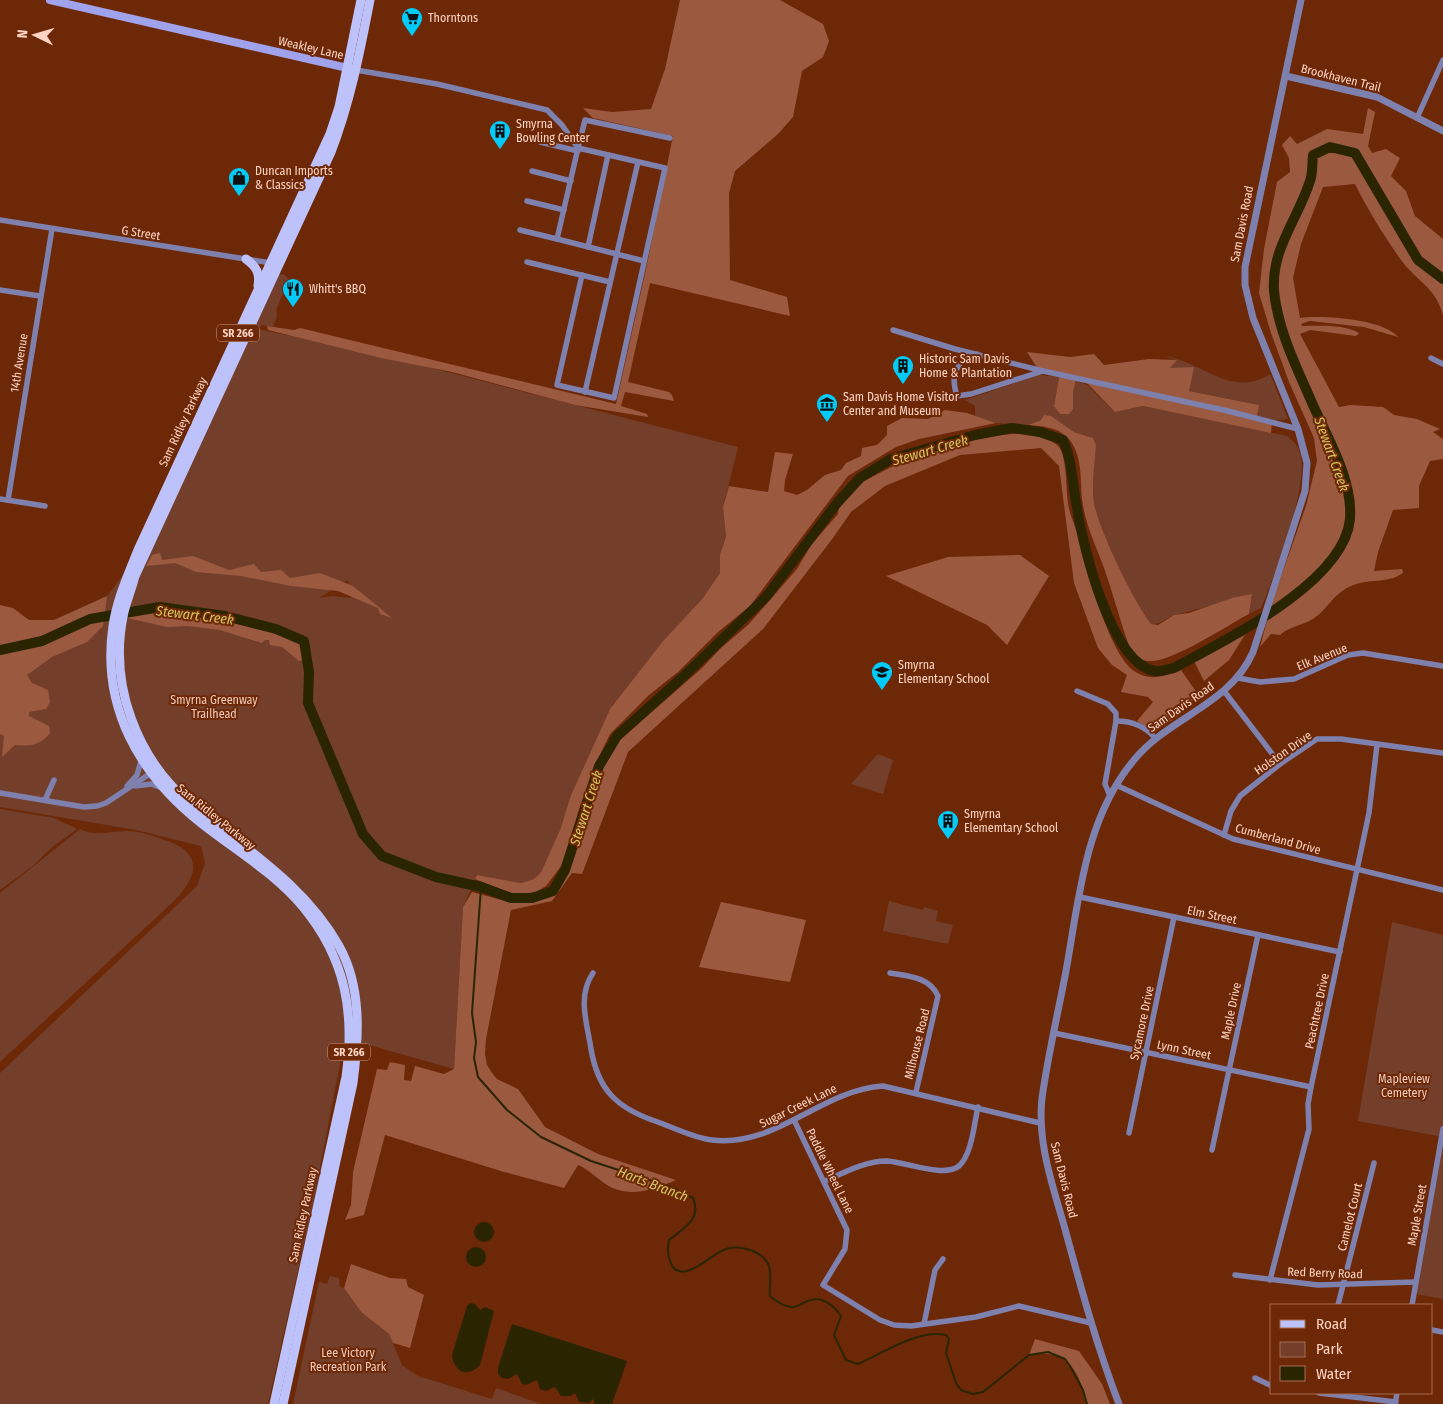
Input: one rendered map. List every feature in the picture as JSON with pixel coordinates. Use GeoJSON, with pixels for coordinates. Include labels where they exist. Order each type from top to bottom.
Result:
{"type":"FeatureCollection","features":[{"type":"Feature","properties":{"kind":"main road","name":"Weakley Lane"},"geometry":{"type":"LineString","coordinates":[[50,0],[352,69]]}},
{"type":"Feature","properties":{"kind":"main road","name":"Sam Ridley Parkway"},"geometry":{"type":"LineString","coordinates":[[352,69],[361,0]]}},
{"type":"Feature","properties":{"kind":"main road","name":"Sam Ridley Parkway"},"geometry":{"type":"LineString","coordinates":[[274,1404],[346,1077],[350,1044],[344,984],[334,958],[304,908],[284,887],[201,823],[164,789],[138,736],[126,704],[120,670],[122,629],[135,576],[274,265],[330,134],[352,69],[370,0]]}},
{"type":"Feature","properties":{"kind":"main road"},"geometry":{"type":"LineString","coordinates":[[246,259],[257,269],[260,277],[258,290]]}},
{"type":"Feature","properties":{"kind":"main road","name":"Sam Ridley Parkway"},"geometry":{"type":"LineString","coordinates":[[274,265],[258,290],[138,550],[120,596],[113,633],[113,681],[120,711],[141,761],[191,805],[286,879],[317,914],[339,947],[352,981],[359,1035],[353,1083],[283,1404]]}},
{"type":"Feature","properties":{"kind":"street","name":"Sam Davis Road"},"geometry":{"type":"LineString","coordinates":[[1119,1404],[1091,1323],[1044,1155],[1040,1123],[1044,1082],[1093,838],[1110,796],[1133,760],[1155,738],[1224,691],[1238,678],[1255,645],[1305,491],[1307,463],[1298,429],[1253,318],[1245,285],[1247,250],[1301,0]]}},
{"type":"Feature","properties":{"kind":"street"},"geometry":{"type":"LineString","coordinates":[[1417,118],[1443,60]]}},
{"type":"Feature","properties":{"kind":"street","name":"Weakley Lane"},"geometry":{"type":"LineString","coordinates":[[352,69],[437,84],[547,110],[562,125],[578,150]]}},
{"type":"Feature","properties":{"kind":"street","name":"Brookhaven Trail"},"geometry":{"type":"LineString","coordinates":[[1286,76],[1377,97],[1443,131]]}},
{"type":"Feature","properties":{"kind":"street"},"geometry":{"type":"LineString","coordinates":[[558,239],[585,120],[670,138]]}},
{"type":"Feature","properties":{"kind":"street"},"geometry":{"type":"LineString","coordinates":[[540,142],[665,168],[614,398],[556,385],[582,275]]}},
{"type":"Feature","properties":{"kind":"street"},"geometry":{"type":"LineString","coordinates":[[588,247],[608,155]]}},
{"type":"Feature","properties":{"kind":"street"},"geometry":{"type":"LineString","coordinates":[[586,392],[638,162]]}},
{"type":"Feature","properties":{"kind":"street"},"geometry":{"type":"LineString","coordinates":[[532,171],[571,181]]}},
{"type":"Feature","properties":{"kind":"street"},"geometry":{"type":"LineString","coordinates":[[527,201],[564,210]]}},
{"type":"Feature","properties":{"kind":"street","name":"G Street"},"geometry":{"type":"LineString","coordinates":[[0,220],[274,265]]}},
{"type":"Feature","properties":{"kind":"street","name":"14th Avenue"},"geometry":{"type":"LineString","coordinates":[[8,500],[52,229]]}},
{"type":"Feature","properties":{"kind":"street"},"geometry":{"type":"LineString","coordinates":[[520,230],[644,261]]}},
{"type":"Feature","properties":{"kind":"street"},"geometry":{"type":"LineString","coordinates":[[527,262],[610,282]]}},
{"type":"Feature","properties":{"kind":"street"},"geometry":{"type":"LineString","coordinates":[[0,290],[40,296]]}},
{"type":"Feature","properties":{"kind":"street"},"geometry":{"type":"LineString","coordinates":[[894,330],[1043,371],[1236,413],[1298,429]]}},
{"type":"Feature","properties":{"kind":"street"},"geometry":{"type":"LineString","coordinates":[[976,354],[968,355],[954,372],[953,384],[957,396],[971,394],[1043,371]]}},
{"type":"Feature","properties":{"kind":"street"},"geometry":{"type":"LineString","coordinates":[[1431,358],[1443,364]]}},
{"type":"Feature","properties":{"kind":"street"},"geometry":{"type":"LineString","coordinates":[[0,499],[45,506]]}},
{"type":"Feature","properties":{"kind":"street","name":"Elk Avenue"},"geometry":{"type":"LineString","coordinates":[[1238,678],[1260,682],[1294,679],[1348,655],[1363,653],[1443,666]]}},
{"type":"Feature","properties":{"kind":"street"},"geometry":{"type":"LineString","coordinates":[[1077,691],[1108,704],[1116,713],[1105,784],[1110,796]]}},
{"type":"Feature","properties":{"kind":"street"},"geometry":{"type":"LineString","coordinates":[[1224,691],[1280,764]]}},
{"type":"Feature","properties":{"kind":"street"},"geometry":{"type":"LineString","coordinates":[[1116,721],[1124,721],[1148,728],[1155,738]]}},
{"type":"Feature","properties":{"kind":"street","name":"Holston Drive"},"geometry":{"type":"LineString","coordinates":[[1224,835],[1236,801],[1280,764],[1317,739],[1443,753]]}},
{"type":"Feature","properties":{"kind":"street","name":"Peachtree Drive"},"geometry":{"type":"LineString","coordinates":[[1270,1280],[1309,1129],[1308,1104],[1311,1087],[1369,813],[1377,745]]}},
{"type":"Feature","properties":{"kind":"street"},"geometry":{"type":"LineString","coordinates":[[125,790],[137,775],[141,761]]}},
{"type":"Feature","properties":{"kind":"street"},"geometry":{"type":"LineString","coordinates":[[0,793],[84,807],[97,806],[154,771]]}},
{"type":"Feature","properties":{"kind":"street"},"geometry":{"type":"LineString","coordinates":[[45,800],[54,780]]}},
{"type":"Feature","properties":{"kind":"street"},"geometry":{"type":"LineString","coordinates":[[125,790],[145,784],[164,789]]}},
{"type":"Feature","properties":{"kind":"street","name":"Cumberland Drive"},"geometry":{"type":"LineString","coordinates":[[1116,786],[1224,835],[1357,870],[1443,890]]}},
{"type":"Feature","properties":{"kind":"street","name":"Elm Street"},"geometry":{"type":"LineString","coordinates":[[1080,897],[1340,952]]}},
{"type":"Feature","properties":{"kind":"street","name":"Sycamore Drive"},"geometry":{"type":"LineString","coordinates":[[1129,1133],[1174,917]]}},
{"type":"Feature","properties":{"kind":"street","name":"Maple Drive"},"geometry":{"type":"LineString","coordinates":[[1212,1150],[1258,935]]}},
{"type":"Feature","properties":{"kind":"street","name":"Sugar Creek Lane"},"geometry":{"type":"LineString","coordinates":[[594,973],[586,985],[584,1000],[592,1053],[606,1089],[624,1108],[704,1138],[720,1140],[754,1138],[837,1098],[866,1088],[883,1086],[916,1092],[1040,1123]]}},
{"type":"Feature","properties":{"kind":"street","name":"Milhouse Road"},"geometry":{"type":"LineString","coordinates":[[890,973],[927,982],[938,996],[916,1092]]}},
{"type":"Feature","properties":{"kind":"street","name":"Lynn Street"},"geometry":{"type":"LineString","coordinates":[[1054,1032],[1311,1087]]}},
{"type":"Feature","properties":{"kind":"street"},"geometry":{"type":"LineString","coordinates":[[824,1180],[857,1166],[881,1161],[944,1171],[955,1168],[964,1160],[978,1107]]}},
{"type":"Feature","properties":{"kind":"street","name":"Paddle Wheel Lane"},"geometry":{"type":"LineString","coordinates":[[794,1120],[844,1220],[848,1236],[842,1256],[823,1285],[886,1322],[903,1326],[924,1324]]}},
{"type":"Feature","properties":{"kind":"street","name":"Maple Street"},"geometry":{"type":"LineString","coordinates":[[1412,1304],[1443,1129]]}},
{"type":"Feature","properties":{"kind":"street","name":"Camelot Court"},"geometry":{"type":"LineString","coordinates":[[1338,1304],[1374,1163]]}},
{"type":"Feature","properties":{"kind":"street"},"geometry":{"type":"LineString","coordinates":[[943,1259],[935,1270],[924,1324],[984,1316],[1019,1306],[1091,1323]]}},
{"type":"Feature","properties":{"kind":"street","name":"Red Berry Road"},"geometry":{"type":"LineString","coordinates":[[1235,1275],[1306,1284],[1343,1285],[1415,1282]]}},
{"type":"Feature","properties":{"kind":"street"},"geometry":{"type":"LineString","coordinates":[[1255,1378],[1270,1385]]}},
{"type":"Feature","properties":{"kind":"street"},"geometry":{"type":"LineString","coordinates":[[1327,1394],[1396,1403]]}},
{"type":"Feature","properties":{"kind":"green space"},"geometry":{"type":"Polygon","coordinates":[[[283,274],[289,279],[276,310],[277,316],[273,327],[262,325],[261,327],[255,324],[278,275],[283,274]]]}},
{"type":"Feature","properties":{"kind":"green space","name":"Smyrna Greenway Trailhead"},"geometry":{"type":"Polygon","coordinates":[[[252,328],[366,351],[738,447],[723,507],[726,537],[720,554],[720,573],[703,598],[663,641],[610,709],[571,795],[560,830],[541,872],[534,879],[521,883],[477,875],[463,907],[454,1069],[362,1043],[362,1040],[346,1033],[313,1204],[268,1404],[0,1404],[0,1073],[197,886],[205,863],[201,846],[136,830],[0,807],[0,647],[90,619],[144,547],[252,328]],[[348,580],[319,598],[333,596],[351,598],[348,580]]]}},
{"type":"Feature","properties":{"kind":"green space"},"geometry":{"type":"Polygon","coordinates":[[[1164,356],[1179,360],[1230,381],[1242,383],[1256,381],[1270,374],[1288,419],[1273,421],[1257,418],[1259,405],[1189,391],[1169,368],[1176,360],[1164,356]]]}},
{"type":"Feature","properties":{"kind":"green space"},"geometry":{"type":"Polygon","coordinates":[[[1039,375],[1059,377],[1054,405],[1073,409],[1073,392],[1076,380],[1087,385],[1115,412],[1143,406],[1287,436],[1294,442],[1299,450],[1302,464],[1296,505],[1290,529],[1261,608],[1249,614],[1252,595],[1175,615],[1158,623],[1151,624],[1118,565],[1097,515],[1093,496],[1096,445],[1093,438],[1074,432],[1051,416],[1028,425],[996,423],[975,416],[975,406],[965,400],[1039,375]]]}},
{"type":"Feature","properties":{"kind":"green space"},"geometry":{"type":"Polygon","coordinates":[[[878,754],[893,760],[883,794],[851,784],[878,754]]]}},
{"type":"Feature","properties":{"kind":"green space"},"geometry":{"type":"Polygon","coordinates":[[[0,809],[54,818],[77,829],[52,847],[34,865],[0,890],[0,809]]]}},
{"type":"Feature","properties":{"kind":"green space"},"geometry":{"type":"Polygon","coordinates":[[[80,829],[92,833],[136,832],[148,834],[173,843],[189,855],[193,863],[190,880],[174,901],[0,1062],[0,893],[80,829]]]}},
{"type":"Feature","properties":{"kind":"green space"},"geometry":{"type":"Polygon","coordinates":[[[889,901],[923,910],[924,907],[938,911],[936,921],[953,925],[948,944],[883,931],[889,901]]]}},
{"type":"Feature","properties":{"kind":"green space","name":"Mapleview Cemetery"},"geometry":{"type":"Polygon","coordinates":[[[1392,922],[1443,935],[1443,1137],[1358,1121],[1392,922]]]}},
{"type":"Feature","properties":{"kind":"green space"},"geometry":{"type":"Polygon","coordinates":[[[1443,1137],[1443,1299],[1416,1294],[1443,1137]]]}},
{"type":"Feature","properties":{"kind":"green space","name":"Lee Victory Recreation Park"},"geometry":{"type":"Polygon","coordinates":[[[330,1276],[339,1278],[340,1287],[344,1288],[361,1312],[389,1334],[402,1365],[418,1376],[492,1399],[496,1388],[541,1404],[293,1404],[319,1282],[327,1284],[330,1276]]]}},
{"type":"Feature","properties":{"kind":"shaded area"},"geometry":{"type":"Polygon","coordinates":[[[680,0],[780,0],[823,24],[829,41],[823,57],[802,71],[793,117],[778,134],[735,171],[729,193],[730,280],[787,297],[790,316],[650,283],[628,382],[669,392],[674,401],[625,392],[621,406],[647,414],[648,417],[575,405],[452,372],[381,358],[268,330],[267,326],[294,330],[300,328],[616,404],[673,136],[593,118],[583,108],[612,112],[651,109],[665,69],[680,0]]]}},
{"type":"Feature","properties":{"kind":"shaded area"},"geometry":{"type":"Polygon","coordinates":[[[1368,108],[1375,112],[1368,146],[1372,153],[1386,149],[1400,158],[1391,176],[1406,191],[1415,216],[1443,239],[1443,315],[1435,297],[1401,260],[1382,232],[1355,184],[1323,187],[1301,244],[1293,278],[1300,318],[1323,317],[1366,322],[1380,326],[1398,337],[1364,327],[1310,321],[1301,324],[1302,326],[1346,328],[1359,333],[1356,336],[1310,330],[1300,334],[1339,407],[1350,405],[1383,407],[1394,415],[1417,419],[1440,429],[1433,432],[1443,439],[1443,459],[1430,461],[1419,486],[1419,508],[1393,510],[1378,552],[1374,571],[1402,569],[1403,573],[1390,579],[1364,582],[1343,590],[1316,617],[1280,635],[1271,634],[1260,647],[1271,605],[1306,506],[1317,461],[1314,438],[1289,382],[1259,293],[1264,249],[1277,182],[1290,172],[1289,158],[1282,145],[1290,136],[1297,144],[1327,129],[1363,134],[1368,108]]]}},
{"type":"Feature","properties":{"kind":"shaded area"},"geometry":{"type":"Polygon","coordinates":[[[1027,352],[1070,357],[1094,354],[1104,365],[1149,359],[1177,360],[1170,368],[1194,367],[1189,391],[1259,405],[1257,418],[1272,422],[1271,433],[1143,406],[1115,412],[1083,379],[1043,371],[1036,366],[1027,352]]]}},
{"type":"Feature","properties":{"kind":"shaded area"},"geometry":{"type":"Polygon","coordinates":[[[1059,377],[1076,380],[1073,392],[1073,409],[1069,414],[1060,414],[1054,406],[1059,377]]]}},
{"type":"Feature","properties":{"kind":"shaded area"},"geometry":{"type":"Polygon","coordinates":[[[945,410],[967,413],[996,423],[919,439],[896,447],[848,476],[750,606],[718,632],[678,672],[649,695],[610,734],[596,763],[580,806],[562,865],[546,886],[536,892],[516,895],[475,879],[477,875],[521,883],[534,879],[541,872],[560,830],[571,795],[610,709],[663,641],[703,598],[720,573],[720,554],[726,537],[723,507],[729,486],[768,492],[775,452],[793,454],[785,480],[784,491],[797,495],[807,490],[825,475],[841,470],[846,463],[861,456],[862,448],[877,445],[887,435],[887,426],[902,418],[928,419],[945,410]]]}},
{"type":"Feature","properties":{"kind":"shaded area"},"geometry":{"type":"Polygon","coordinates":[[[1044,415],[1051,416],[1074,432],[1093,438],[1096,445],[1093,496],[1097,515],[1118,565],[1151,624],[1158,625],[1174,615],[1189,613],[1232,598],[1252,594],[1249,614],[1171,656],[1149,661],[1143,660],[1136,655],[1130,649],[1083,508],[1080,466],[1076,451],[1067,437],[1059,431],[1028,425],[1041,420],[1044,415]]]}},
{"type":"Feature","properties":{"kind":"shaded area"},"geometry":{"type":"Polygon","coordinates":[[[1024,433],[1052,441],[1062,452],[1069,510],[1099,607],[1115,646],[1124,661],[1134,671],[1152,677],[1181,670],[1197,693],[1189,708],[1155,732],[1137,721],[1153,702],[1148,697],[1121,692],[1127,675],[1112,665],[1098,648],[1074,583],[1059,466],[1041,448],[960,455],[885,486],[851,512],[763,629],[628,752],[582,874],[572,873],[552,901],[511,910],[486,1039],[485,1054],[487,1065],[497,1079],[518,1089],[545,1127],[598,1154],[676,1180],[642,1191],[624,1191],[607,1185],[578,1165],[564,1188],[504,1172],[385,1135],[364,1215],[345,1220],[351,1205],[353,1172],[377,1069],[387,1070],[390,1062],[405,1065],[404,1080],[411,1081],[415,1066],[444,1074],[454,1069],[463,907],[472,892],[513,903],[539,900],[553,896],[569,870],[604,765],[620,740],[748,625],[797,569],[811,545],[838,514],[839,504],[860,483],[905,460],[971,438],[1024,433]]]}},
{"type":"Feature","properties":{"kind":"shaded area"},"geometry":{"type":"Polygon","coordinates":[[[160,553],[162,560],[193,556],[229,570],[254,564],[261,572],[281,570],[290,578],[320,573],[353,586],[392,618],[380,614],[378,608],[338,591],[291,586],[241,576],[196,572],[175,563],[146,566],[152,555],[160,553]]]}},
{"type":"Feature","properties":{"kind":"shaded area"},"geometry":{"type":"Polygon","coordinates":[[[1020,555],[1049,576],[1007,645],[987,625],[886,576],[948,557],[1020,555]]]}},
{"type":"Feature","properties":{"kind":"shaded area"},"geometry":{"type":"Polygon","coordinates":[[[107,596],[103,626],[87,642],[52,657],[27,675],[32,683],[48,690],[50,702],[46,709],[29,712],[29,716],[49,726],[50,733],[38,743],[15,745],[2,757],[4,736],[0,734],[0,605],[13,608],[29,620],[54,620],[107,596]]]}},
{"type":"Feature","properties":{"kind":"shaded area"},"geometry":{"type":"Polygon","coordinates":[[[160,607],[233,619],[286,634],[304,641],[307,658],[299,661],[282,647],[270,645],[269,640],[265,640],[262,643],[220,630],[188,626],[167,627],[127,618],[127,613],[160,607]]]}},
{"type":"Feature","properties":{"kind":"shaded area"},"geometry":{"type":"Polygon","coordinates":[[[1248,630],[1229,660],[1204,681],[1194,661],[1248,630]]]}},
{"type":"Feature","properties":{"kind":"shaded area"},"geometry":{"type":"Polygon","coordinates":[[[721,902],[806,920],[790,982],[699,967],[721,902]]]}},
{"type":"Feature","properties":{"kind":"shaded area"},"geometry":{"type":"Polygon","coordinates":[[[351,1264],[390,1278],[406,1279],[408,1287],[424,1295],[410,1348],[393,1343],[389,1334],[361,1312],[344,1288],[351,1264]]]}},
{"type":"Feature","properties":{"kind":"shaded area"},"geometry":{"type":"Polygon","coordinates":[[[1035,1339],[1079,1351],[1102,1384],[1110,1404],[1087,1404],[1075,1371],[1064,1359],[1049,1354],[1029,1355],[1035,1339]]]}},
{"type":"Feature","properties":{"kind":"water"},"geometry":{"type":"Polygon","coordinates":[[[480,1222],[488,1222],[494,1228],[494,1236],[488,1242],[480,1242],[474,1236],[474,1228],[480,1222]]]}},
{"type":"Feature","properties":{"kind":"water"},"geometry":{"type":"Polygon","coordinates":[[[472,1247],[480,1247],[486,1253],[486,1261],[480,1267],[472,1267],[466,1261],[466,1253],[472,1247]]]}},
{"type":"Feature","properties":{"kind":"water"},"geometry":{"type":"Polygon","coordinates":[[[470,1303],[475,1304],[480,1310],[485,1307],[494,1311],[480,1365],[471,1371],[462,1372],[453,1361],[452,1355],[467,1306],[470,1303]]]}},
{"type":"Feature","properties":{"kind":"water"},"geometry":{"type":"Polygon","coordinates":[[[512,1324],[627,1361],[612,1404],[595,1404],[593,1399],[589,1403],[579,1402],[575,1393],[570,1396],[561,1396],[555,1387],[546,1391],[540,1389],[537,1380],[526,1385],[522,1384],[517,1374],[508,1379],[502,1378],[498,1374],[498,1368],[512,1324]]]}},
{"type":"Feature","properties":{"kind":"waterway","name":"Stewart Creek"},"geometry":{"type":"LineString","coordinates":[[0,650],[42,641],[90,619],[160,607],[225,616],[276,629],[304,641],[309,672],[308,703],[363,834],[382,856],[436,877],[481,887],[511,898],[532,898],[553,891],[565,870],[599,766],[617,736],[686,674],[766,597],[837,503],[860,478],[891,459],[975,435],[1012,428],[1040,432],[1063,440],[1071,465],[1080,526],[1102,601],[1125,648],[1139,664],[1155,671],[1174,668],[1222,642],[1279,607],[1305,587],[1327,565],[1343,543],[1350,519],[1350,504],[1344,475],[1289,349],[1276,306],[1274,291],[1277,261],[1286,234],[1310,181],[1313,155],[1330,147],[1355,153],[1418,260],[1443,279]]}},
{"type":"Feature","properties":{"kind":"waterway","name":"Harts Branch"},"geometry":{"type":"LineString","coordinates":[[481,887],[472,1013],[476,1042],[474,1058],[478,1077],[507,1110],[541,1137],[591,1161],[674,1188],[693,1198],[695,1205],[693,1217],[686,1227],[669,1240],[669,1258],[674,1268],[683,1272],[690,1270],[726,1249],[742,1248],[753,1251],[758,1253],[769,1266],[770,1296],[775,1300],[789,1307],[815,1299],[820,1300],[832,1306],[841,1316],[834,1335],[846,1360],[858,1364],[889,1348],[924,1335],[946,1335],[949,1339],[946,1353],[956,1383],[961,1390],[973,1394],[983,1392],[1029,1355],[1048,1352],[1065,1359],[1083,1390],[1087,1404]]}},
{"type":"Feature","properties":{"kind":"place","name":"Thorntons"},"geometry":{"type":"Point","coordinates":[412,37]}},
{"type":"Feature","properties":{"kind":"place","name":"Smyrna Bowling Center"},"geometry":{"type":"Point","coordinates":[500,150]}},
{"type":"Feature","properties":{"kind":"place","name":"Duncan Imports & Classics"},"geometry":{"type":"Point","coordinates":[239,197]}},
{"type":"Feature","properties":{"kind":"place","name":"Whitt's BBQ"},"geometry":{"type":"Point","coordinates":[293,308]}},
{"type":"Feature","properties":{"kind":"place","name":"Historic Sam Davis Home & Plantation"},"geometry":{"type":"Point","coordinates":[903,385]}},
{"type":"Feature","properties":{"kind":"place","name":"Sam Davis Home Visitor Center and Museum"},"geometry":{"type":"Point","coordinates":[827,423]}},
{"type":"Feature","properties":{"kind":"place","name":"Smyrna Elementary School"},"geometry":{"type":"Point","coordinates":[882,691]}},
{"type":"Feature","properties":{"kind":"place","name":"Smyrna Elememtary School"},"geometry":{"type":"Point","coordinates":[948,840]}}]}
